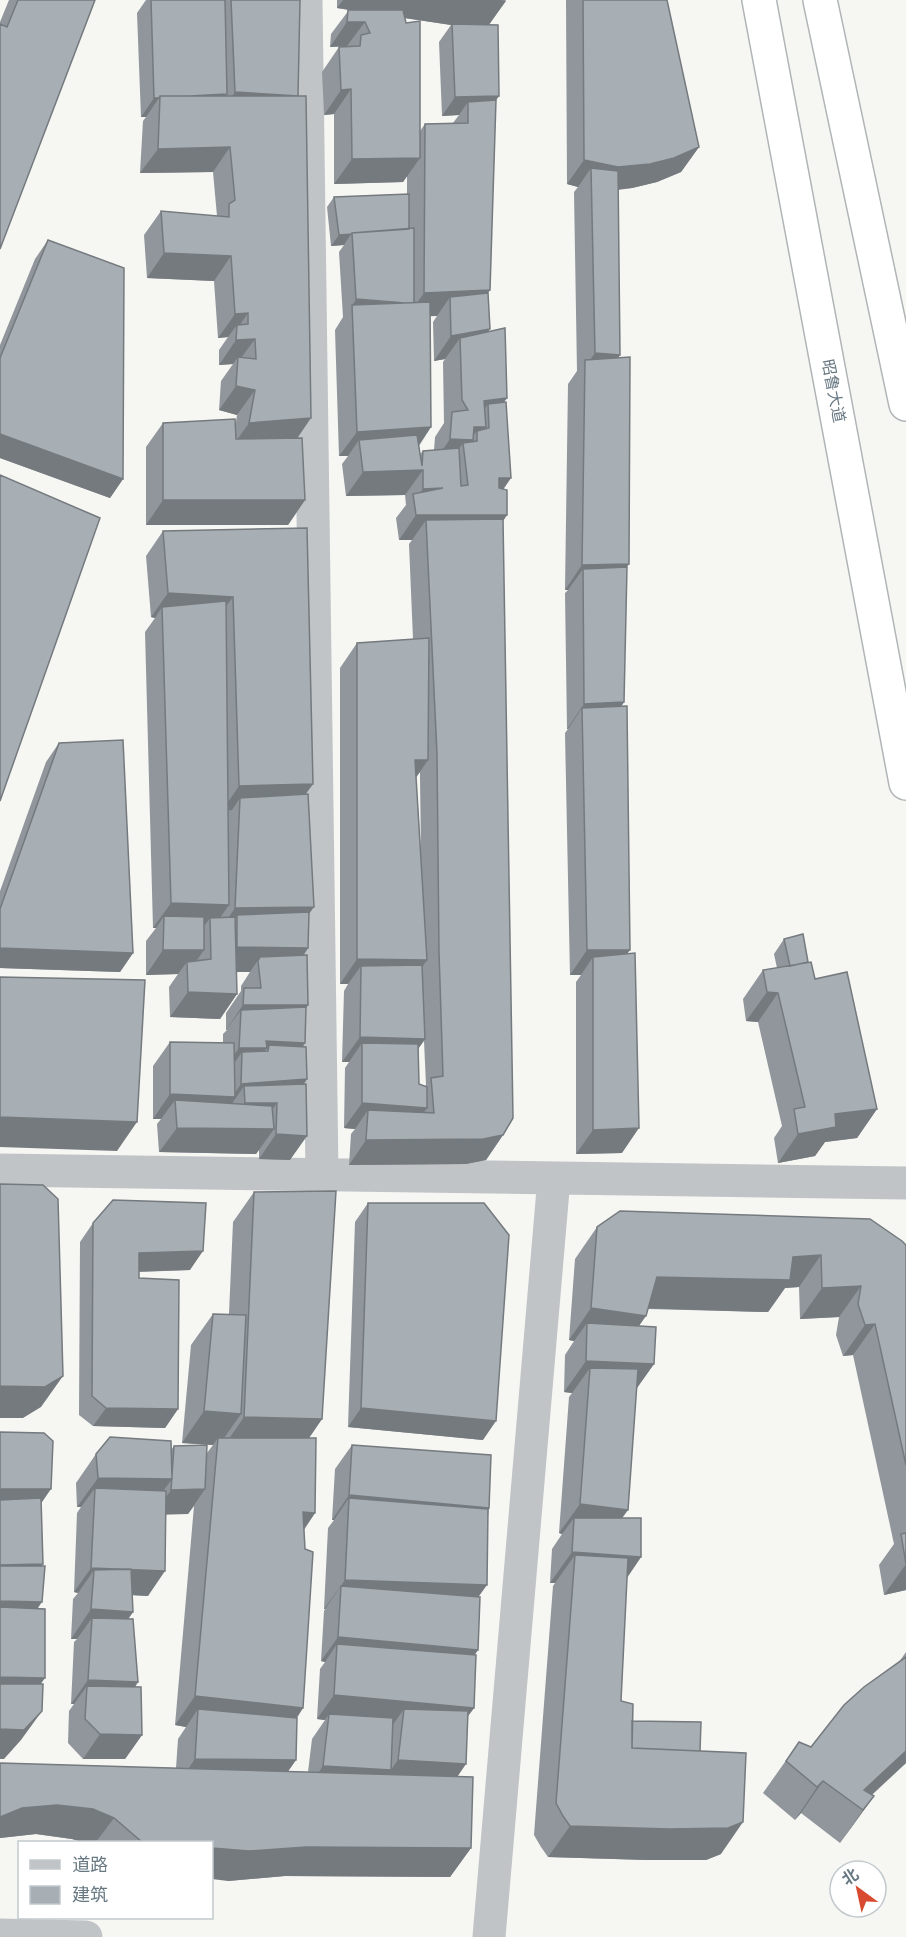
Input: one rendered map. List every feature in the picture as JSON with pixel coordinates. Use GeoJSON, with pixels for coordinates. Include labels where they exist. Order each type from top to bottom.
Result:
{"type":"FeatureCollection","features":[{"type":"Feature","properties":{"kind":"highway","name":"昭鲁大道"},"geometry":{"type":"LineString","coordinates":[[759,0],[906,783]]}},
{"type":"Feature","properties":{"kind":"highway"},"geometry":{"type":"LineString","coordinates":[[820,0],[906,404]]}},
{"type":"Feature","properties":{"kind":"street"},"geometry":{"type":"LineString","coordinates":[[306,0],[322,1174]]}},
{"type":"Feature","properties":{"kind":"street"},"geometry":{"type":"LineString","coordinates":[[0,1170],[906,1183]]}},
{"type":"Feature","properties":{"kind":"street"},"geometry":{"type":"LineString","coordinates":[[489,1937],[554,1178]]}},
{"type":"Feature","properties":{"kind":"street"},"geometry":{"type":"LineString","coordinates":[[0,1935],[86,1937]]}},
{"type":"Feature","properties":{"kind":"building"},"geometry":{"type":"Polygon","coordinates":[[[18,0],[95,0],[0,249],[0,24],[7,27],[18,0]]]}},
{"type":"Feature","properties":{"kind":"building"},"geometry":{"type":"Polygon","coordinates":[[[151,0],[225,0],[227,94],[154,98],[151,0]]]}},
{"type":"Feature","properties":{"kind":"building"},"geometry":{"type":"Polygon","coordinates":[[[231,0],[300,0],[298,96],[235,92],[231,0]]]}},
{"type":"Feature","properties":{"kind":"building"},"geometry":{"type":"Polygon","coordinates":[[[583,0],[667,0],[699,147],[674,158],[650,164],[618,167],[584,160],[583,0]]]}},
{"type":"Feature","properties":{"kind":"building"},"geometry":{"type":"Polygon","coordinates":[[[348,10],[403,10],[406,23],[420,21],[420,158],[352,159],[351,89],[341,90],[339,47],[360,46],[361,35],[370,33],[365,22],[347,22],[348,10]]]}},
{"type":"Feature","properties":{"kind":"building"},"geometry":{"type":"Polygon","coordinates":[[[452,24],[498,25],[499,96],[455,97],[452,24]]]}},
{"type":"Feature","properties":{"kind":"building"},"geometry":{"type":"Polygon","coordinates":[[[160,96],[306,96],[311,418],[249,423],[255,390],[236,386],[238,357],[256,359],[255,339],[236,340],[237,325],[248,324],[248,313],[235,314],[231,256],[164,253],[161,211],[229,217],[229,204],[235,200],[230,147],[158,149],[160,96]]]}},
{"type":"Feature","properties":{"kind":"building"},"geometry":{"type":"Polygon","coordinates":[[[496,100],[490,290],[424,293],[425,124],[468,123],[468,102],[496,100]]]}},
{"type":"Feature","properties":{"kind":"building"},"geometry":{"type":"Polygon","coordinates":[[[591,168],[618,171],[620,355],[595,353],[591,168]]]}},
{"type":"Feature","properties":{"kind":"building"},"geometry":{"type":"Polygon","coordinates":[[[409,194],[409,229],[339,235],[334,197],[409,194]]]}},
{"type":"Feature","properties":{"kind":"building"},"geometry":{"type":"Polygon","coordinates":[[[414,228],[414,303],[356,299],[352,233],[414,228]]]}},
{"type":"Feature","properties":{"kind":"building"},"geometry":{"type":"Polygon","coordinates":[[[48,240],[124,268],[123,479],[0,434],[0,358],[48,240]]]}},
{"type":"Feature","properties":{"kind":"building"},"geometry":{"type":"Polygon","coordinates":[[[488,293],[490,329],[451,336],[450,297],[488,293]]]}},
{"type":"Feature","properties":{"kind":"building"},"geometry":{"type":"Polygon","coordinates":[[[430,302],[431,427],[357,432],[352,305],[430,302]]]}},
{"type":"Feature","properties":{"kind":"building"},"geometry":{"type":"Polygon","coordinates":[[[505,328],[507,398],[484,401],[486,427],[474,427],[473,440],[450,439],[452,412],[468,410],[462,400],[460,338],[505,328]]]}},
{"type":"Feature","properties":{"kind":"building"},"geometry":{"type":"Polygon","coordinates":[[[630,357],[629,564],[582,565],[585,360],[630,357]]]}},
{"type":"Feature","properties":{"kind":"building"},"geometry":{"type":"Polygon","coordinates":[[[506,402],[511,478],[499,478],[499,488],[507,490],[507,515],[416,515],[413,494],[443,488],[423,489],[423,470],[363,472],[359,440],[417,435],[422,466],[423,451],[459,448],[461,486],[468,485],[463,443],[477,441],[477,431],[489,428],[488,404],[506,402]]]}},
{"type":"Feature","properties":{"kind":"building"},"geometry":{"type":"Polygon","coordinates":[[[235,419],[236,439],[302,438],[305,500],[163,500],[163,423],[235,419]]]}},
{"type":"Feature","properties":{"kind":"building"},"geometry":{"type":"Polygon","coordinates":[[[0,475],[100,518],[0,801],[0,475]]]}},
{"type":"Feature","properties":{"kind":"building"},"geometry":{"type":"Polygon","coordinates":[[[503,519],[513,1118],[503,1135],[483,1139],[366,1140],[368,1110],[434,1113],[431,1078],[443,1076],[437,754],[426,520],[503,519]]]}},
{"type":"Feature","properties":{"kind":"building"},"geometry":{"type":"Polygon","coordinates":[[[307,528],[313,784],[239,786],[233,597],[168,593],[163,531],[307,528]]]}},
{"type":"Feature","properties":{"kind":"building"},"geometry":{"type":"Polygon","coordinates":[[[627,567],[624,702],[584,704],[583,569],[627,567]]]}},
{"type":"Feature","properties":{"kind":"building"},"geometry":{"type":"Polygon","coordinates":[[[226,601],[229,905],[171,903],[162,607],[226,601]]]}},
{"type":"Feature","properties":{"kind":"building"},"geometry":{"type":"Polygon","coordinates":[[[429,638],[428,760],[415,760],[427,960],[357,959],[357,643],[429,638]]]}},
{"type":"Feature","properties":{"kind":"building"},"geometry":{"type":"Polygon","coordinates":[[[627,706],[630,950],[587,950],[582,708],[627,706]]]}},
{"type":"Feature","properties":{"kind":"building"},"geometry":{"type":"Polygon","coordinates":[[[123,740],[133,953],[0,948],[0,909],[59,743],[123,740]]]}},
{"type":"Feature","properties":{"kind":"building"},"geometry":{"type":"Polygon","coordinates":[[[308,794],[314,907],[235,908],[240,798],[308,794]]]}},
{"type":"Feature","properties":{"kind":"building"},"geometry":{"type":"Polygon","coordinates":[[[309,912],[308,948],[237,947],[237,915],[309,912]]]}},
{"type":"Feature","properties":{"kind":"building"},"geometry":{"type":"Polygon","coordinates":[[[164,916],[204,917],[204,950],[163,950],[164,916]]]}},
{"type":"Feature","properties":{"kind":"building"},"geometry":{"type":"Polygon","coordinates":[[[235,917],[237,994],[188,992],[187,962],[211,959],[210,918],[235,917]]]}},
{"type":"Feature","properties":{"kind":"building"},"geometry":{"type":"Polygon","coordinates":[[[803,934],[808,962],[790,966],[784,939],[803,934]]]}},
{"type":"Feature","properties":{"kind":"building"},"geometry":{"type":"Polygon","coordinates":[[[635,953],[639,1128],[593,1130],[593,957],[635,953]]]}},
{"type":"Feature","properties":{"kind":"building"},"geometry":{"type":"Polygon","coordinates":[[[307,955],[308,1005],[243,1005],[244,988],[261,988],[258,961],[260,957],[307,955]]]}},
{"type":"Feature","properties":{"kind":"building"},"geometry":{"type":"Polygon","coordinates":[[[811,962],[815,979],[847,972],[877,1109],[835,1114],[836,1127],[798,1134],[794,1109],[805,1107],[778,993],[767,992],[763,970],[811,962]]]}},
{"type":"Feature","properties":{"kind":"building"},"geometry":{"type":"Polygon","coordinates":[[[422,965],[425,1039],[360,1037],[361,966],[422,965]]]}},
{"type":"Feature","properties":{"kind":"building"},"geometry":{"type":"Polygon","coordinates":[[[0,977],[145,980],[137,1122],[0,1117],[0,977]]]}},
{"type":"Feature","properties":{"kind":"building"},"geometry":{"type":"Polygon","coordinates":[[[306,1007],[305,1043],[266,1041],[267,1048],[239,1048],[241,1010],[306,1007]]]}},
{"type":"Feature","properties":{"kind":"building"},"geometry":{"type":"Polygon","coordinates":[[[170,1042],[234,1043],[235,1097],[170,1094],[170,1042]]]}},
{"type":"Feature","properties":{"kind":"building"},"geometry":{"type":"Polygon","coordinates":[[[362,1043],[418,1044],[419,1084],[427,1087],[427,1108],[362,1103],[362,1043]]]}},
{"type":"Feature","properties":{"kind":"building"},"geometry":{"type":"Polygon","coordinates":[[[269,1045],[306,1047],[307,1079],[241,1084],[242,1052],[268,1051],[269,1045]]]}},
{"type":"Feature","properties":{"kind":"building"},"geometry":{"type":"Polygon","coordinates":[[[306,1084],[307,1136],[276,1134],[277,1103],[245,1103],[244,1086],[306,1084]]]}},
{"type":"Feature","properties":{"kind":"building"},"geometry":{"type":"Polygon","coordinates":[[[175,1100],[272,1106],[274,1129],[177,1128],[175,1100]]]}},
{"type":"Feature","properties":{"kind":"building"},"geometry":{"type":"Polygon","coordinates":[[[0,1184],[43,1185],[58,1199],[63,1376],[45,1387],[0,1386],[0,1184]]]}},
{"type":"Feature","properties":{"kind":"building"},"geometry":{"type":"Polygon","coordinates":[[[336,1191],[322,1419],[244,1417],[254,1192],[336,1191]]]}},
{"type":"Feature","properties":{"kind":"building"},"geometry":{"type":"Polygon","coordinates":[[[113,1200],[206,1203],[203,1251],[139,1253],[139,1278],[179,1280],[178,1409],[106,1408],[92,1396],[93,1223],[113,1200]]]}},
{"type":"Feature","properties":{"kind":"building"},"geometry":{"type":"Polygon","coordinates":[[[368,1203],[484,1203],[509,1235],[496,1421],[361,1408],[368,1203]]]}},
{"type":"Feature","properties":{"kind":"building"},"geometry":{"type":"Polygon","coordinates":[[[620,1211],[870,1219],[902,1241],[906,1245],[906,1465],[875,1324],[865,1325],[858,1304],[861,1286],[822,1288],[821,1255],[793,1257],[790,1280],[657,1277],[646,1316],[591,1308],[597,1227],[620,1211]]]}},
{"type":"Feature","properties":{"kind":"building"},"geometry":{"type":"Polygon","coordinates":[[[213,1314],[246,1315],[241,1414],[204,1411],[213,1314]]]}},
{"type":"Feature","properties":{"kind":"building"},"geometry":{"type":"Polygon","coordinates":[[[587,1323],[656,1327],[654,1364],[586,1361],[587,1323]]]}},
{"type":"Feature","properties":{"kind":"building"},"geometry":{"type":"Polygon","coordinates":[[[590,1368],[638,1369],[628,1510],[580,1504],[590,1368]]]}},
{"type":"Feature","properties":{"kind":"building"},"geometry":{"type":"Polygon","coordinates":[[[0,1432],[44,1433],[53,1441],[51,1489],[0,1489],[0,1432]]]}},
{"type":"Feature","properties":{"kind":"building"},"geometry":{"type":"Polygon","coordinates":[[[110,1437],[171,1441],[172,1479],[98,1478],[96,1454],[110,1437]]]}},
{"type":"Feature","properties":{"kind":"building"},"geometry":{"type":"Polygon","coordinates":[[[218,1438],[316,1438],[315,1513],[303,1512],[305,1549],[313,1552],[303,1708],[195,1696],[218,1438]]]}},
{"type":"Feature","properties":{"kind":"building"},"geometry":{"type":"Polygon","coordinates":[[[207,1445],[205,1489],[171,1490],[174,1446],[207,1445]]]}},
{"type":"Feature","properties":{"kind":"building"},"geometry":{"type":"Polygon","coordinates":[[[352,1445],[491,1455],[489,1508],[349,1495],[352,1445]]]}},
{"type":"Feature","properties":{"kind":"building"},"geometry":{"type":"Polygon","coordinates":[[[95,1488],[166,1491],[165,1571],[91,1568],[95,1488]]]}},
{"type":"Feature","properties":{"kind":"building"},"geometry":{"type":"Polygon","coordinates":[[[41,1498],[43,1564],[0,1565],[0,1500],[41,1498]]]}},
{"type":"Feature","properties":{"kind":"building"},"geometry":{"type":"Polygon","coordinates":[[[349,1498],[488,1509],[487,1585],[345,1580],[349,1498]]]}},
{"type":"Feature","properties":{"kind":"building"},"geometry":{"type":"Polygon","coordinates":[[[574,1518],[641,1518],[641,1557],[572,1552],[574,1518]]]}},
{"type":"Feature","properties":{"kind":"building"},"geometry":{"type":"Polygon","coordinates":[[[906,1533],[906,1564],[901,1534],[906,1533]]]}},
{"type":"Feature","properties":{"kind":"building"},"geometry":{"type":"Polygon","coordinates":[[[575,1555],[628,1558],[621,1701],[633,1704],[632,1748],[746,1753],[743,1822],[728,1828],[570,1826],[563,1816],[556,1803],[575,1555]]]}},
{"type":"Feature","properties":{"kind":"building"},"geometry":{"type":"Polygon","coordinates":[[[0,1566],[45,1566],[42,1602],[0,1601],[0,1566]]]}},
{"type":"Feature","properties":{"kind":"building"},"geometry":{"type":"Polygon","coordinates":[[[131,1569],[133,1612],[91,1609],[94,1570],[131,1569]]]}},
{"type":"Feature","properties":{"kind":"building"},"geometry":{"type":"Polygon","coordinates":[[[341,1586],[480,1597],[478,1650],[338,1637],[341,1586]]]}},
{"type":"Feature","properties":{"kind":"building"},"geometry":{"type":"Polygon","coordinates":[[[0,1607],[45,1609],[45,1678],[0,1677],[0,1607]]]}},
{"type":"Feature","properties":{"kind":"building"},"geometry":{"type":"Polygon","coordinates":[[[92,1618],[133,1619],[138,1682],[88,1680],[92,1618]]]}},
{"type":"Feature","properties":{"kind":"building"},"geometry":{"type":"Polygon","coordinates":[[[337,1644],[476,1655],[474,1708],[334,1695],[337,1644]]]}},
{"type":"Feature","properties":{"kind":"building"},"geometry":{"type":"Polygon","coordinates":[[[906,1657],[906,1751],[864,1790],[874,1796],[863,1810],[823,1781],[817,1787],[786,1761],[799,1742],[811,1747],[844,1705],[864,1687],[906,1657]]]}},
{"type":"Feature","properties":{"kind":"building"},"geometry":{"type":"Polygon","coordinates":[[[0,1684],[43,1684],[42,1711],[24,1730],[0,1729],[0,1684]]]}},
{"type":"Feature","properties":{"kind":"building"},"geometry":{"type":"Polygon","coordinates":[[[87,1686],[141,1687],[142,1735],[100,1734],[85,1719],[87,1686]]]}},
{"type":"Feature","properties":{"kind":"building"},"geometry":{"type":"Polygon","coordinates":[[[198,1709],[297,1718],[296,1760],[195,1759],[198,1709]]]}},
{"type":"Feature","properties":{"kind":"building"},"geometry":{"type":"Polygon","coordinates":[[[404,1709],[468,1711],[466,1764],[398,1760],[404,1709]]]}},
{"type":"Feature","properties":{"kind":"building"},"geometry":{"type":"Polygon","coordinates":[[[329,1714],[393,1718],[391,1770],[323,1766],[329,1714]]]}},
{"type":"Feature","properties":{"kind":"building"},"geometry":{"type":"Polygon","coordinates":[[[632,1721],[701,1722],[700,1751],[632,1748],[632,1721]]]}},
{"type":"Feature","properties":{"kind":"building"},"geometry":{"type":"Polygon","coordinates":[[[0,1763],[473,1777],[471,1848],[306,1847],[249,1851],[213,1848],[213,1841],[141,1841],[114,1818],[93,1809],[57,1805],[22,1808],[0,1817],[0,1763]]]}}]}
